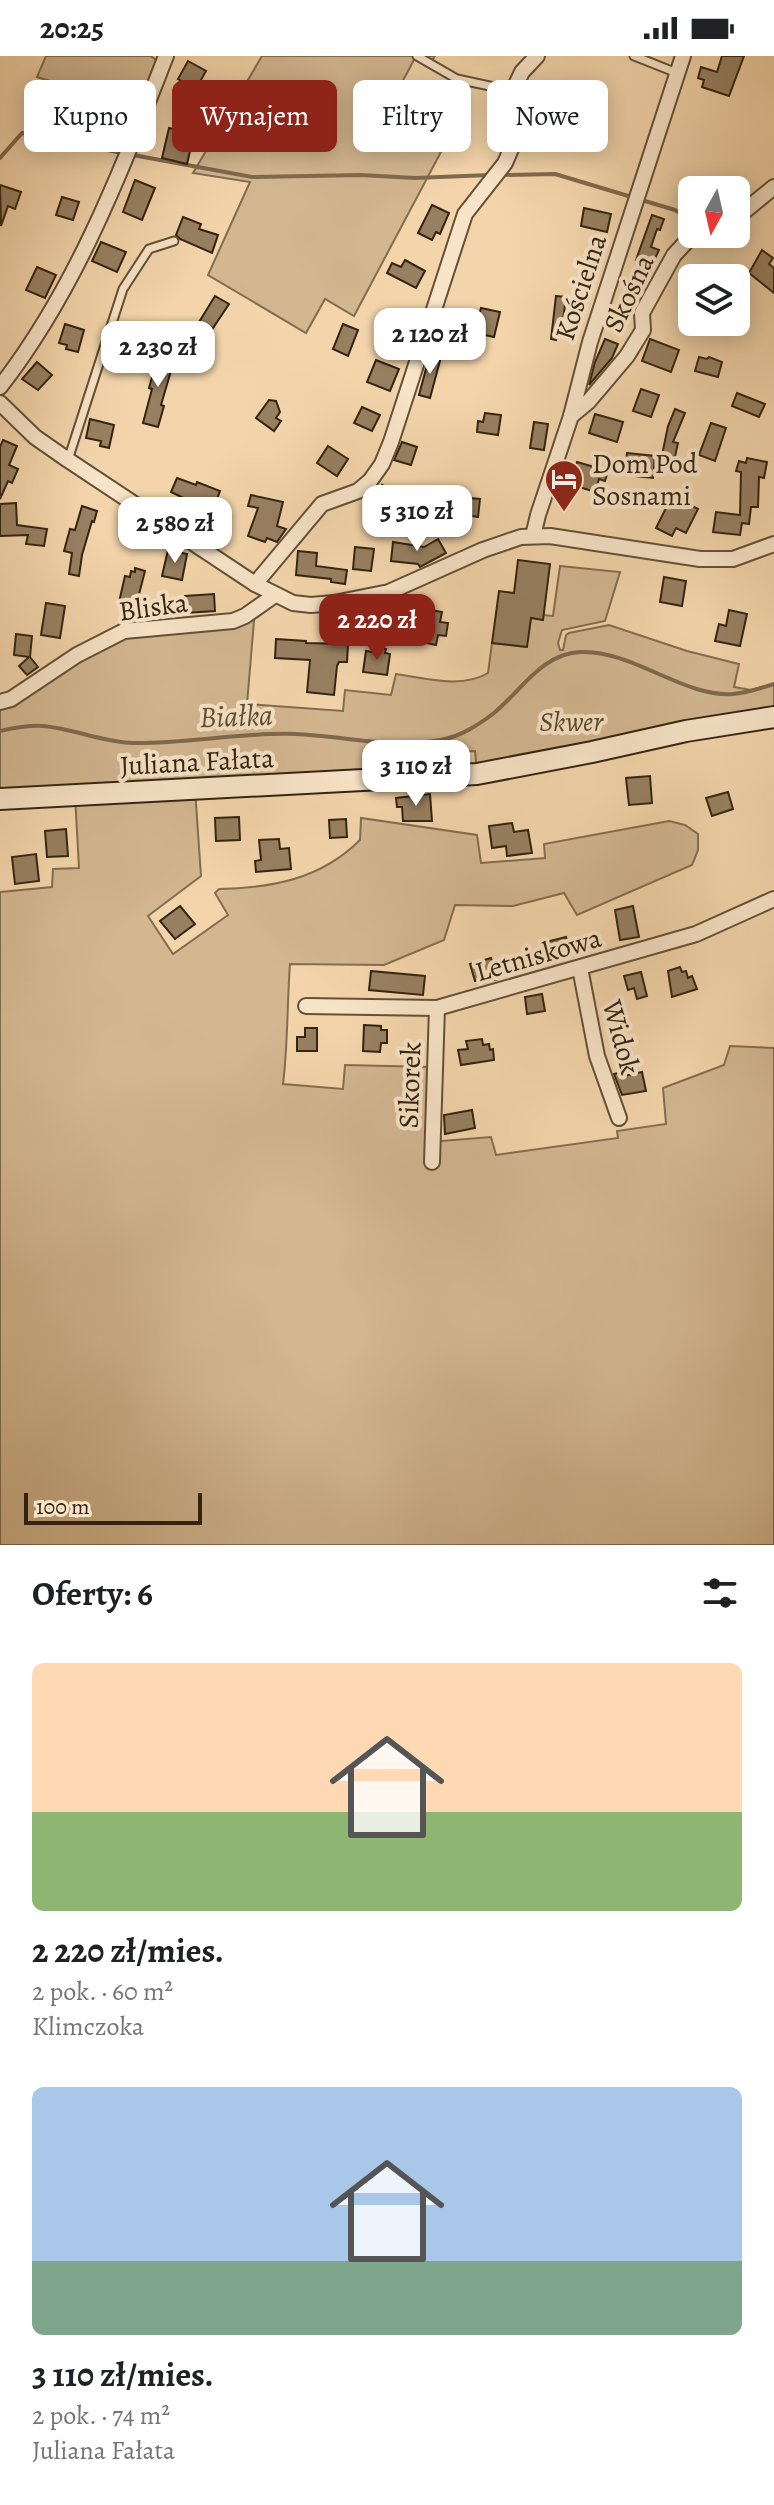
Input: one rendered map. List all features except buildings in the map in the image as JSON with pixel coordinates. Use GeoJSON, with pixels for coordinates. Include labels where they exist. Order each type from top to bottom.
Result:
{"type":"FeatureCollection","features":[{"type":"Feature","properties":{"kind":"street"},"geometry":{"type":"LineString","coordinates":[[0,387],[28,351],[77,265],[132,146],[166,56]]}},
{"type":"Feature","properties":{"kind":"street"},"geometry":{"type":"LineString","coordinates":[[518,80],[537,56]]}},
{"type":"Feature","properties":{"kind":"street","name":"Kościelna"},"geometry":{"type":"LineString","coordinates":[[533,536],[571,416],[590,342],[683,56]]}},
{"type":"Feature","properties":{"kind":"street"},"geometry":{"type":"LineString","coordinates":[[255,584],[322,504],[365,486],[382,464],[465,214],[508,152]]}},
{"type":"Feature","properties":{"kind":"street"},"geometry":{"type":"LineString","coordinates":[[750,207],[774,187]]}},
{"type":"Feature","properties":{"kind":"street","name":"Skośna"},"geometry":{"type":"LineString","coordinates":[[571,416],[589,401],[627,356],[643,330],[642,313],[681,248]]}},
{"type":"Feature","properties":{"kind":"street"},"geometry":{"type":"LineString","coordinates":[[0,403],[35,437],[68,460],[255,584],[293,603],[311,605],[354,601],[389,592],[503,541],[533,536],[700,559],[733,559],[774,544]]}},
{"type":"Feature","properties":{"kind":"street","name":"Bliska"},"geometry":{"type":"LineString","coordinates":[[0,702],[11,699],[77,655],[124,631],[233,621],[275,595]]}},
{"type":"Feature","properties":{"kind":"street","name":"Juliana Fałata"},"geometry":{"type":"LineString","coordinates":[[0,799],[477,774],[686,731],[774,717]]}},
{"type":"Feature","properties":{"kind":"street","name":"Letniskowa"},"geometry":{"type":"LineString","coordinates":[[306,1006],[437,1008],[696,934],[774,899]]}},
{"type":"Feature","properties":{"kind":"street","name":"Widok"},"geometry":{"type":"LineString","coordinates":[[580,968],[597,1056],[619,1118]]}},
{"type":"Feature","properties":{"kind":"street","name":"Sikorek"},"geometry":{"type":"LineString","coordinates":[[432,1162],[437,1008]]}},
{"type":"Feature","properties":{"kind":"lane"},"geometry":{"type":"LineString","coordinates":[[417,56],[457,79],[487,85]]}},
{"type":"Feature","properties":{"kind":"lane"},"geometry":{"type":"LineString","coordinates":[[634,56],[677,73]]}},
{"type":"Feature","properties":{"kind":"lane"},"geometry":{"type":"LineString","coordinates":[[68,460],[123,289],[149,249],[174,241]]}},
{"type":"Feature","properties":{"kind":"green space"},"geometry":{"type":"Polygon","coordinates":[[[46,56],[151,56],[162,65],[156,81],[47,80],[37,77],[46,56]]]}},
{"type":"Feature","properties":{"kind":"green space"},"geometry":{"type":"Polygon","coordinates":[[[262,56],[416,56],[403,80],[353,80],[353,152],[441,152],[354,316],[325,299],[306,333],[208,275],[250,182],[193,173],[205,152],[337,152],[337,80],[248,80],[262,56]]]}},
{"type":"Feature","properties":{"kind":"green space"},"geometry":{"type":"Polygon","coordinates":[[[416,56],[435,56],[430,63],[416,56]]]}},
{"type":"Feature","properties":{"kind":"green space","name":"Skwer"},"geometry":{"type":"Polygon","coordinates":[[[560,566],[620,572],[605,621],[562,630],[558,643],[560,650],[563,650],[569,633],[609,625],[687,651],[739,664],[734,687],[751,690],[774,684],[774,717],[477,774],[475,751],[387,757],[388,780],[195,789],[201,876],[148,916],[173,954],[228,915],[215,893],[219,889],[295,879],[329,864],[360,840],[361,818],[477,835],[481,863],[545,858],[544,844],[669,821],[685,825],[698,834],[698,850],[692,865],[577,915],[564,893],[513,906],[455,905],[444,940],[384,965],[290,964],[283,1084],[343,1089],[345,1065],[431,1067],[429,1142],[491,1137],[496,1155],[618,1138],[617,1131],[666,1124],[663,1088],[724,1065],[730,1046],[774,1048],[774,1545],[0,1545],[0,892],[52,887],[53,869],[79,868],[75,795],[0,799],[0,702],[124,631],[211,625],[255,609],[247,704],[343,711],[345,690],[391,695],[396,674],[455,681],[478,678],[488,673],[492,643],[526,647],[531,618],[553,616],[560,566]]]}},
{"type":"Feature","properties":{"kind":"waterway"},"geometry":{"type":"LineString","coordinates":[[0,158],[22,133],[122,153]]}},
{"type":"Feature","properties":{"kind":"waterway"},"geometry":{"type":"LineString","coordinates":[[133,155],[252,177],[490,175]]}},
{"type":"Feature","properties":{"kind":"waterway"},"geometry":{"type":"LineString","coordinates":[[503,175],[555,174],[678,212]]}},
{"type":"Feature","properties":{"kind":"waterway","name":"Białka"},"geometry":{"type":"LineString","coordinates":[[0,731],[42,726],[132,743],[275,734],[386,743],[441,740],[462,733],[488,718],[543,666],[567,654],[581,652],[620,658],[677,682],[715,693],[738,693],[774,684]]}},
{"type":"Feature","properties":{"kind":"place","name":"Dom Pod Sosnami"},"geometry":{"type":"Point","coordinates":[564,513]}}]}
